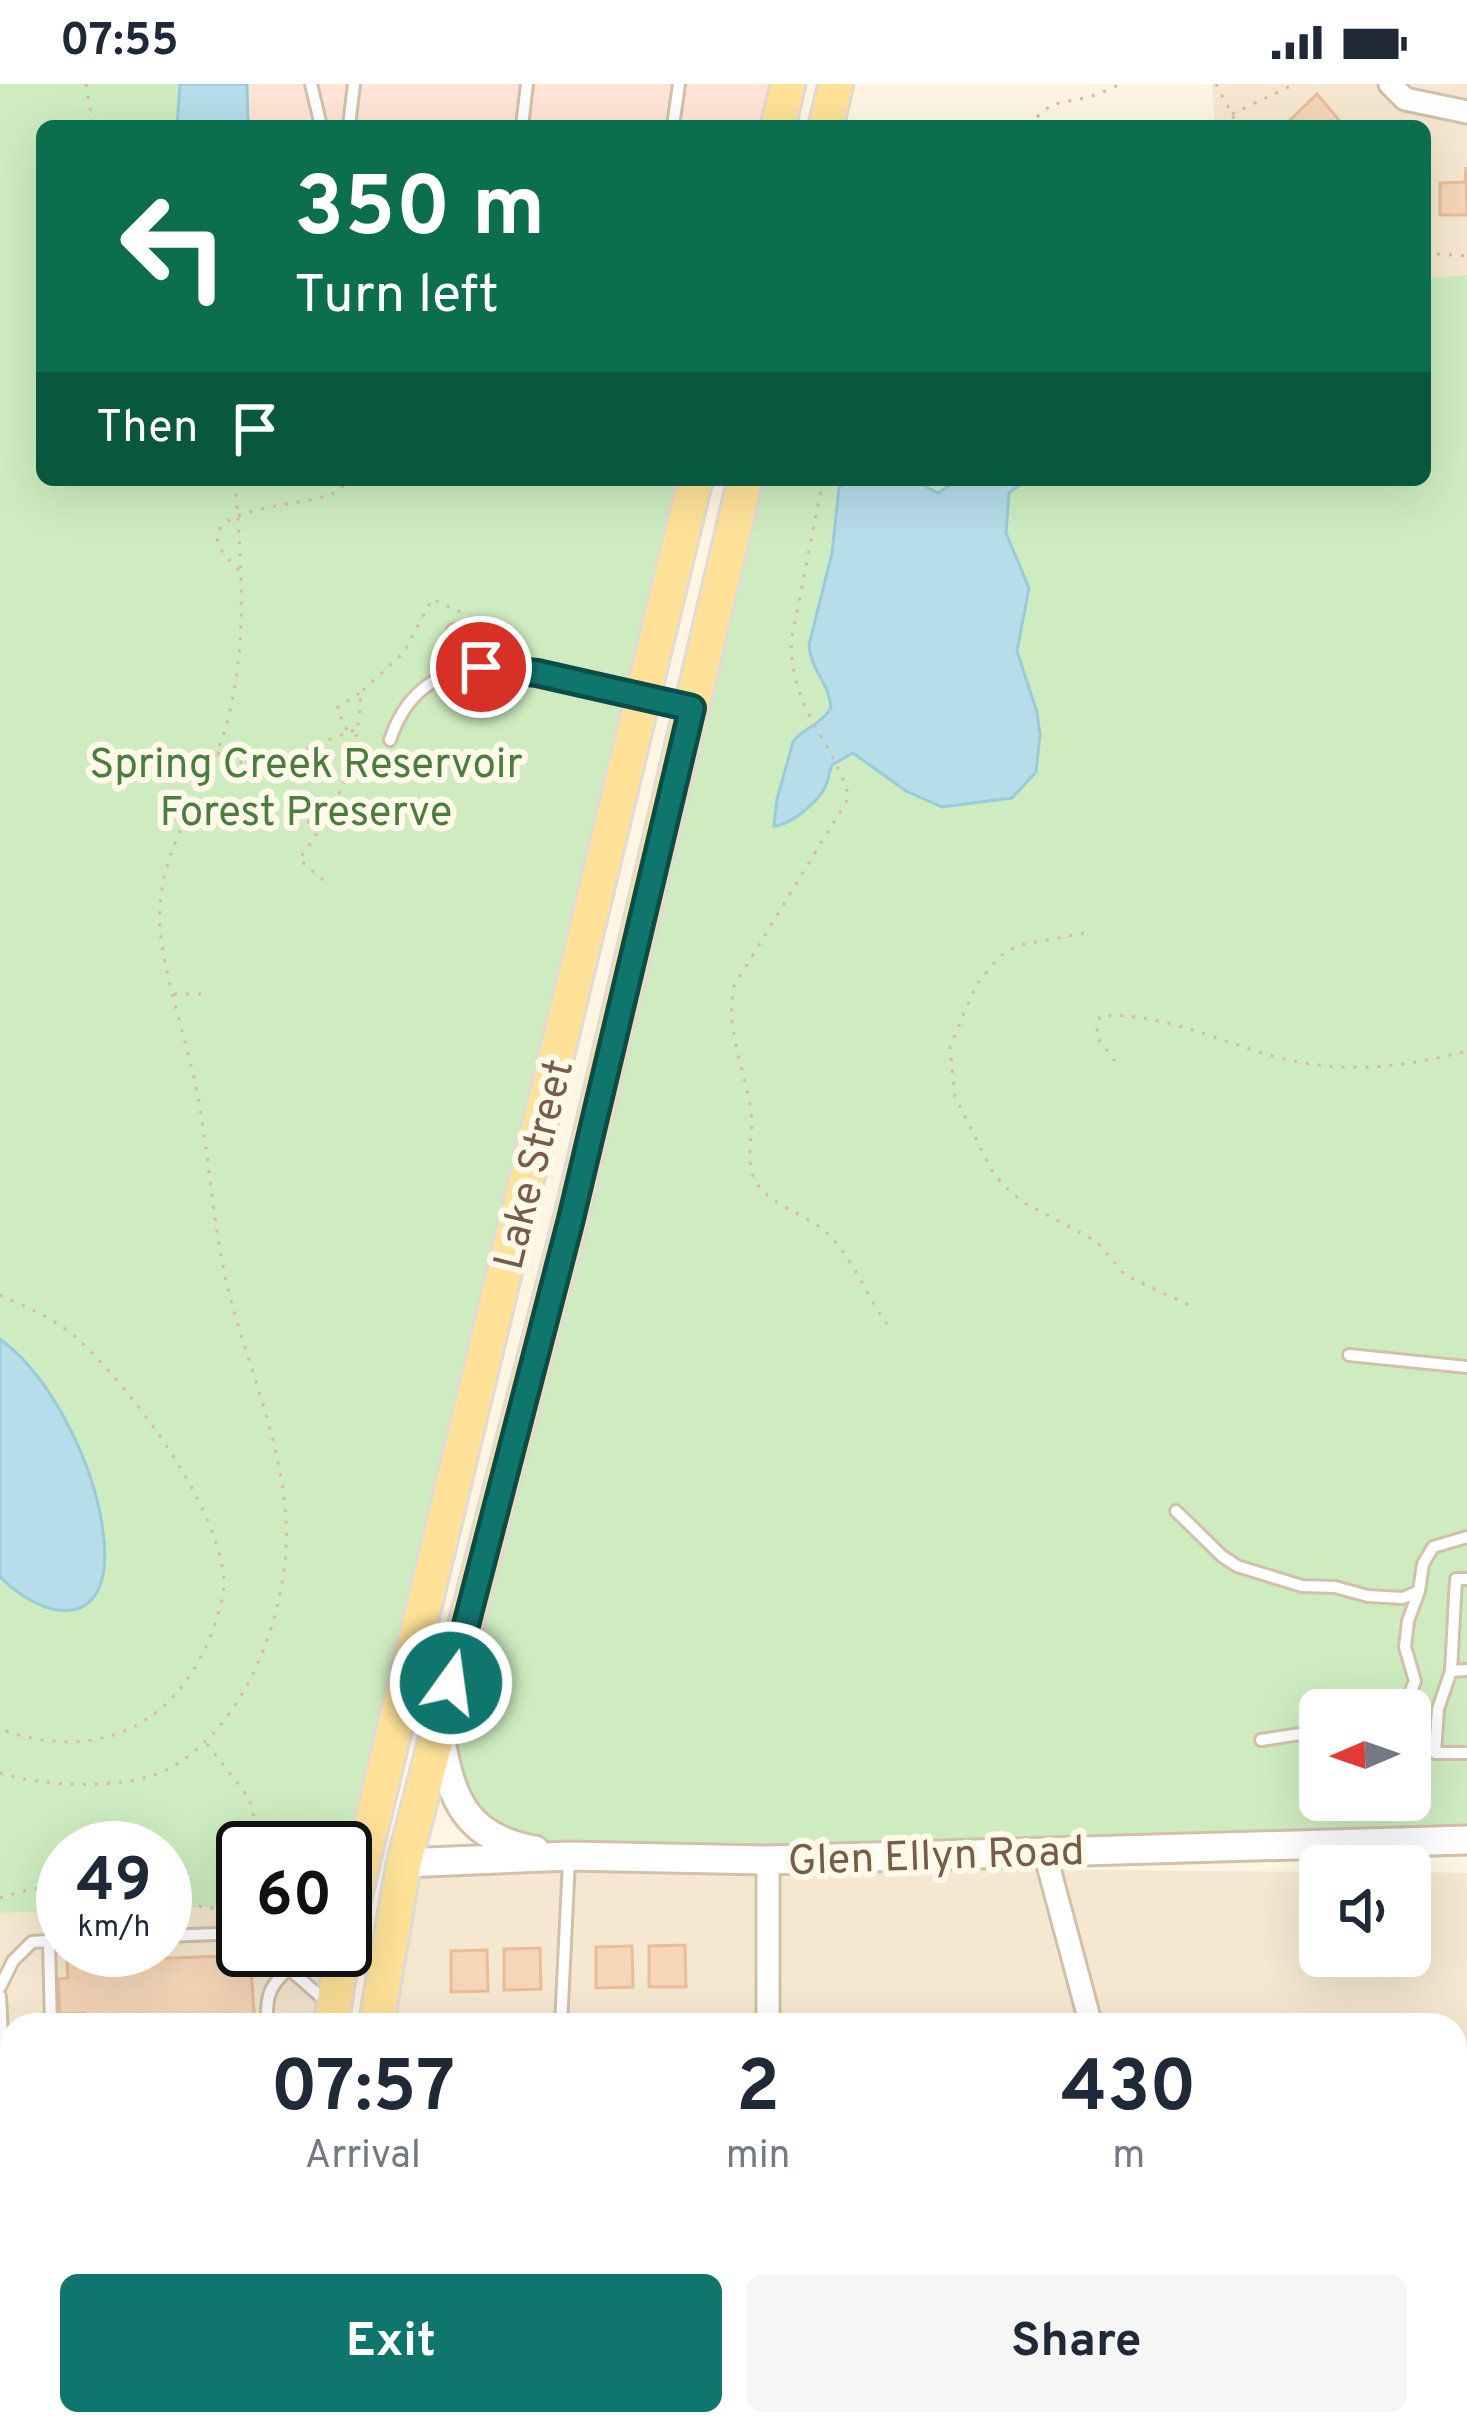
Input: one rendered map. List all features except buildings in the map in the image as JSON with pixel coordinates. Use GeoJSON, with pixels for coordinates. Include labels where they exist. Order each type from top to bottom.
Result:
{"type":"FeatureCollection","features":[{"type":"Feature","properties":{"kind":"main road"},"geometry":{"type":"LineString","coordinates":[[779,120],[788,84]]}},
{"type":"Feature","properties":{"kind":"main road"},"geometry":{"type":"LineString","coordinates":[[827,120],[836,84]]}},
{"type":"Feature","properties":{"kind":"main road","name":"Lake Street"},"geometry":{"type":"LineString","coordinates":[[372,1826],[694,486]]}},
{"type":"Feature","properties":{"kind":"main road","name":"Lake Street"},"geometry":{"type":"LineString","coordinates":[[378,2013],[404,1863],[571,1219],[744,486]]}},
{"type":"Feature","properties":{"kind":"main road"},"geometry":{"type":"LineString","coordinates":[[645,697],[692,708]]}},
{"type":"Feature","properties":{"kind":"main road"},"geometry":{"type":"LineString","coordinates":[[372,1849],[404,1863]]}},
{"type":"Feature","properties":{"kind":"main road","name":"Lake Street"},"geometry":{"type":"LineString","coordinates":[[332,2013],[338,1977]]}},
{"type":"Feature","properties":{"kind":"street"},"geometry":{"type":"LineString","coordinates":[[1390,84],[1405,99],[1467,112]]}},
{"type":"Feature","properties":{"kind":"street"},"geometry":{"type":"LineString","coordinates":[[439,1729],[449,1788],[482,1834],[569,1856]]}},
{"type":"Feature","properties":{"kind":"street","name":"Glen Ellyn Road"},"geometry":{"type":"LineString","coordinates":[[404,1863],[569,1856],[768,1860],[1467,1840]]}},
{"type":"Feature","properties":{"kind":"street"},"geometry":{"type":"LineString","coordinates":[[1044,1850],[1088,2013]]}},
{"type":"Feature","properties":{"kind":"street"},"geometry":{"type":"LineString","coordinates":[[768,1860],[768,2013]]}},
{"type":"Feature","properties":{"kind":"lane"},"geometry":{"type":"LineString","coordinates":[[310,84],[319,120]]}},
{"type":"Feature","properties":{"kind":"lane"},"geometry":{"type":"LineString","coordinates":[[350,120],[354,84]]}},
{"type":"Feature","properties":{"kind":"lane"},"geometry":{"type":"LineString","coordinates":[[523,120],[527,84]]}},
{"type":"Feature","properties":{"kind":"lane"},"geometry":{"type":"LineString","coordinates":[[674,120],[679,84]]}},
{"type":"Feature","properties":{"kind":"lane"},"geometry":{"type":"LineString","coordinates":[[453,630],[453,671]]}},
{"type":"Feature","properties":{"kind":"lane"},"geometry":{"type":"LineString","coordinates":[[390,740],[406,702],[420,687],[453,671],[481,667],[537,673],[645,697]]}},
{"type":"Feature","properties":{"kind":"lane"},"geometry":{"type":"LineString","coordinates":[[1349,1355],[1467,1366]]}},
{"type":"Feature","properties":{"kind":"lane"},"geometry":{"type":"LineString","coordinates":[[1176,1511],[1238,1566],[1302,1586],[1335,1587],[1368,1596],[1403,1598],[1419,1591]]}},
{"type":"Feature","properties":{"kind":"lane"},"geometry":{"type":"LineString","coordinates":[[1411,1689],[1414,1681],[1405,1647],[1423,1564],[1433,1547],[1467,1537]]}},
{"type":"Feature","properties":{"kind":"lane"},"geometry":{"type":"LineString","coordinates":[[1467,1579],[1456,1579],[1451,1671],[1438,1708],[1436,1753],[1467,1753]]}},
{"type":"Feature","properties":{"kind":"lane"},"geometry":{"type":"LineString","coordinates":[[1451,1671],[1467,1670]]}},
{"type":"Feature","properties":{"kind":"lane"},"geometry":{"type":"LineString","coordinates":[[1261,1740],[1299,1734]]}},
{"type":"Feature","properties":{"kind":"lane"},"geometry":{"type":"LineString","coordinates":[[562,2013],[569,1856]]}},
{"type":"Feature","properties":{"kind":"lane"},"geometry":{"type":"LineString","coordinates":[[0,1991],[13,1961],[36,1942]]}},
{"type":"Feature","properties":{"kind":"lane"},"geometry":{"type":"LineString","coordinates":[[52,2013],[54,1977]]}},
{"type":"Feature","properties":{"kind":"lane"},"geometry":{"type":"LineString","coordinates":[[267,2013],[270,1984],[279,1977]]}},
{"type":"Feature","properties":{"kind":"lane"},"geometry":{"type":"LineString","coordinates":[[296,1977],[329,2013]]}},
{"type":"Feature","properties":{"kind":"path"},"geometry":{"type":"LineString","coordinates":[[86,84],[92,120]]}},
{"type":"Feature","properties":{"kind":"path"},"geometry":{"type":"LineString","coordinates":[[1034,120],[1058,100],[1095,95],[1122,84]]}},
{"type":"Feature","properties":{"kind":"path"},"geometry":{"type":"LineString","coordinates":[[1216,84],[1235,120]]}},
{"type":"Feature","properties":{"kind":"path"},"geometry":{"type":"LineString","coordinates":[[1232,114],[1295,84]]}},
{"type":"Feature","properties":{"kind":"path"},"geometry":{"type":"LineString","coordinates":[[1431,253],[1467,256]]}},
{"type":"Feature","properties":{"kind":"path"},"geometry":{"type":"LineString","coordinates":[[0,1773],[73,1784],[136,1780],[167,1770],[206,1742],[248,1680],[267,1642],[280,1594],[286,1550],[284,1500],[266,1413],[231,1301],[197,1091],[161,938],[160,880],[217,753],[240,658],[235,486]]}},
{"type":"Feature","properties":{"kind":"path"},"geometry":{"type":"LineString","coordinates":[[240,570],[223,555],[222,525],[237,514],[333,494],[341,486]]}},
{"type":"Feature","properties":{"kind":"path"},"geometry":{"type":"LineString","coordinates":[[822,486],[791,642],[792,667],[806,716],[847,790],[847,804],[734,986],[729,1011],[752,1114],[752,1174],[770,1196],[824,1230],[887,1324]]}},
{"type":"Feature","properties":{"kind":"path"},"geometry":{"type":"LineString","coordinates":[[348,733],[337,708],[404,652],[432,598],[463,614]]}},
{"type":"Feature","properties":{"kind":"path"},"geometry":{"type":"LineString","coordinates":[[323,880],[298,859],[340,797],[359,728],[361,692]]}},
{"type":"Feature","properties":{"kind":"path"},"geometry":{"type":"LineString","coordinates":[[321,828],[282,809],[309,747],[359,728]]}},
{"type":"Feature","properties":{"kind":"path"},"geometry":{"type":"LineString","coordinates":[[217,753],[292,783]]}},
{"type":"Feature","properties":{"kind":"path"},"geometry":{"type":"LineString","coordinates":[[1084,933],[1019,945],[1000,956],[976,986],[950,1047],[955,1096],[1003,1185],[1023,1202],[1096,1241],[1125,1275],[1192,1306]]}},
{"type":"Feature","properties":{"kind":"path"},"geometry":{"type":"LineString","coordinates":[[174,994],[206,994]]}},
{"type":"Feature","properties":{"kind":"path"},"geometry":{"type":"LineString","coordinates":[[1115,1061],[1096,1036],[1100,1016],[1170,1026],[1278,1057],[1352,1068],[1389,1069],[1467,1051]]}},
{"type":"Feature","properties":{"kind":"path"},"geometry":{"type":"LineString","coordinates":[[0,1294],[77,1339],[130,1399],[211,1521],[224,1575],[218,1618],[199,1662],[173,1699],[139,1726],[93,1741],[47,1743],[0,1729]]}},
{"type":"Feature","properties":{"kind":"path"},"geometry":{"type":"LineString","coordinates":[[206,1742],[249,1798],[255,1821]]}},
{"type":"Feature","properties":{"kind":"path"},"geometry":{"type":"LineString","coordinates":[[0,1898],[36,1889]]}},
{"type":"Feature","properties":{"kind":"shaded area"},"geometry":{"type":"Polygon","coordinates":[[[242,84],[778,84],[769,120],[251,120],[242,84]]]}},
{"type":"Feature","properties":{"kind":"shaded area"},"geometry":{"type":"Polygon","coordinates":[[[1212,84],[1467,84],[1467,275],[1431,278],[1431,120],[1215,120],[1212,84]]]}},
{"type":"Feature","properties":{"kind":"shaded area"},"geometry":{"type":"Polygon","coordinates":[[[404,1863],[1299,1872],[1299,1977],[1431,1977],[1431,1872],[1467,1873],[1467,2013],[384,2013],[404,1863]]]}},
{"type":"Feature","properties":{"kind":"shaded area"},"geometry":{"type":"Polygon","coordinates":[[[192,1907],[216,1907],[216,1977],[331,1977],[325,2013],[0,2013],[0,1913],[36,1912],[36,1977],[192,1977],[192,1907]]]}},
{"type":"Feature","properties":{"kind":"green space","name":"Spring Creek Reservoir Forest Preserve"},"geometry":{"type":"Polygon","coordinates":[[[0,84],[242,84],[251,120],[36,120],[36,486],[693,486],[365,1821],[216,1821],[216,1907],[192,1907],[192,1821],[36,1821],[36,1912],[0,1913],[0,84]]]}},
{"type":"Feature","properties":{"kind":"green space"},"geometry":{"type":"Polygon","coordinates":[[[1467,275],[1467,1832],[768,1851],[567,1847],[496,1830],[457,1781],[448,1731],[746,486],[1431,486],[1431,278],[1467,275]]]}},
{"type":"Feature","properties":{"kind":"water"},"geometry":{"type":"Polygon","coordinates":[[[180,84],[247,84],[248,120],[177,120],[180,84]]]}},
{"type":"Feature","properties":{"kind":"water"},"geometry":{"type":"Polygon","coordinates":[[[925,486],[938,493],[949,486],[1019,486],[1009,493],[1006,533],[1029,588],[1017,651],[1040,735],[1036,772],[1012,798],[942,807],[906,791],[853,753],[832,765],[824,790],[812,804],[774,826],[793,742],[831,708],[809,645],[832,553],[839,488],[925,486]]]}},
{"type":"Feature","properties":{"kind":"water"},"geometry":{"type":"Polygon","coordinates":[[[0,1339],[39,1378],[55,1403],[93,1486],[104,1541],[104,1569],[98,1590],[74,1610],[39,1604],[0,1577],[0,1339]]]}},
{"type":"Feature","properties":{"kind":"route"},"geometry":{"type":"LineString","coordinates":[[451,1683],[571,1219],[692,708],[537,673],[481,667]]}}]}
